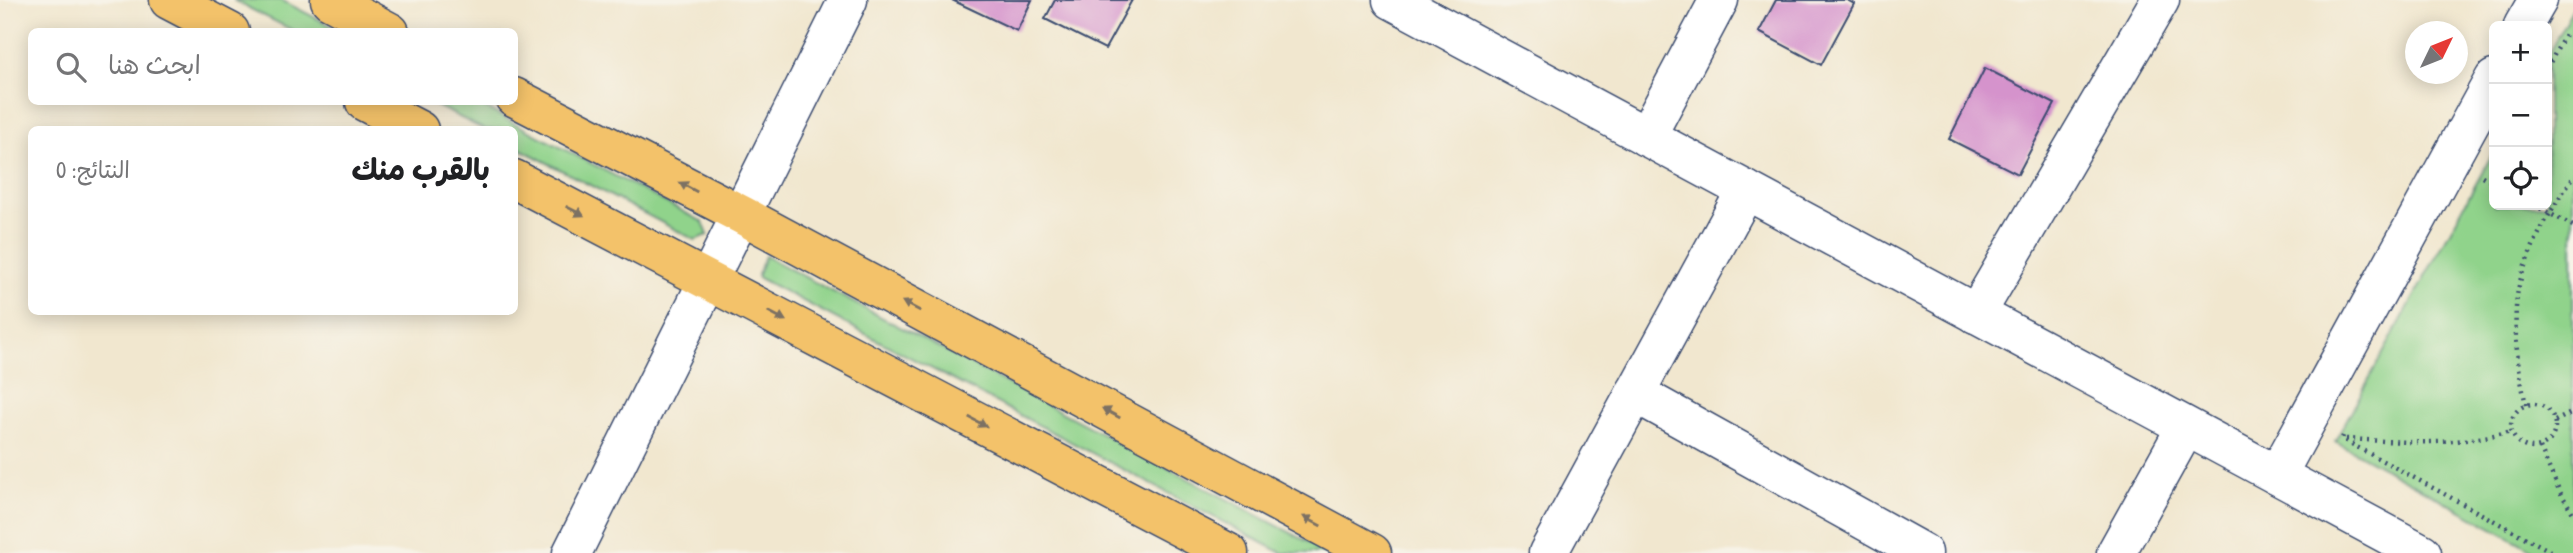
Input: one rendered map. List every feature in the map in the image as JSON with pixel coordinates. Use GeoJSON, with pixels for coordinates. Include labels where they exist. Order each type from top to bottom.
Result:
{"type":"FeatureCollection","features":[{"type":"Feature","properties":{"kind":"main road"},"geometry":{"type":"LineString","coordinates":[[169,0],[222,28]]}},
{"type":"Feature","properties":{"kind":"main road"},"geometry":{"type":"LineString","coordinates":[[330,0],[382,28]]}},
{"type":"Feature","properties":{"kind":"main road"},"geometry":{"type":"LineString","coordinates":[[518,99],[742,215],[1372,553]]}},
{"type":"Feature","properties":{"kind":"main road"},"geometry":{"type":"LineString","coordinates":[[371,105],[411,126]]}},
{"type":"Feature","properties":{"kind":"main road"},"geometry":{"type":"LineString","coordinates":[[518,181],[1228,553]]}},
{"type":"Feature","properties":{"kind":"street"},"geometry":{"type":"LineString","coordinates":[[572,553],[848,0]]}},
{"type":"Feature","properties":{"kind":"street"},"geometry":{"type":"LineString","coordinates":[[1392,0],[2421,553]]}},
{"type":"Feature","properties":{"kind":"street"},"geometry":{"type":"LineString","coordinates":[[1646,137],[1719,0]]}},
{"type":"Feature","properties":{"kind":"street"},"geometry":{"type":"LineString","coordinates":[[1976,314],[2160,0]]}},
{"type":"Feature","properties":{"kind":"street"},"geometry":{"type":"LineString","coordinates":[[2526,21],[2538,0]]}},
{"type":"Feature","properties":{"kind":"street"},"geometry":{"type":"LineString","coordinates":[[2277,475],[2491,84]]}},
{"type":"Feature","properties":{"kind":"street"},"geometry":{"type":"LineString","coordinates":[[1548,553],[1746,190]]}},
{"type":"Feature","properties":{"kind":"street"},"geometry":{"type":"LineString","coordinates":[[1635,393],[1923,553]]}},
{"type":"Feature","properties":{"kind":"street"},"geometry":{"type":"LineString","coordinates":[[2116,553],[2186,427]]}},
{"type":"Feature","properties":{"kind":"path"},"geometry":{"type":"LineString","coordinates":[[2552,59],[2566,32]]}},
{"type":"Feature","properties":{"kind":"path"},"geometry":{"type":"LineString","coordinates":[[2479,190],[2483,177],[2489,171]]}},
{"type":"Feature","properties":{"kind":"path"},"geometry":{"type":"LineString","coordinates":[[2483,177],[2489,180]]}},
{"type":"Feature","properties":{"kind":"path"},"geometry":{"type":"LineString","coordinates":[[2526,405],[2519,372],[2517,294],[2527,264],[2551,214],[2573,178]]}},
{"type":"Feature","properties":{"kind":"path"},"geometry":{"type":"LineString","coordinates":[[2543,210],[2573,226]]}},
{"type":"Feature","properties":{"kind":"path"},"geometry":{"type":"LineString","coordinates":[[2526,405],[2547,408],[2555,421],[2554,435],[2540,447],[2523,447],[2511,431],[2514,414],[2526,405]]}},
{"type":"Feature","properties":{"kind":"path"},"geometry":{"type":"LineString","coordinates":[[2555,421],[2573,412]]}},
{"type":"Feature","properties":{"kind":"path"},"geometry":{"type":"LineString","coordinates":[[2342,439],[2348,427]]}},
{"type":"Feature","properties":{"kind":"path"},"geometry":{"type":"LineString","coordinates":[[2342,439],[2448,443],[2479,440],[2511,431]]}},
{"type":"Feature","properties":{"kind":"path"},"geometry":{"type":"LineString","coordinates":[[2342,439],[2554,553]]}},
{"type":"Feature","properties":{"kind":"path"},"geometry":{"type":"LineString","coordinates":[[2540,447],[2560,492],[2573,513]]}},
{"type":"Feature","properties":{"kind":"green space"},"geometry":{"type":"Polygon","coordinates":[[[233,0],[281,0],[335,28],[288,28],[233,0]]]}},
{"type":"Feature","properties":{"kind":"green space"},"geometry":{"type":"Polygon","coordinates":[[[2573,8],[2573,553],[2538,553],[2335,441],[2489,160],[2489,210],[2552,210],[2552,46],[2573,8]]]}},
{"type":"Feature","properties":{"kind":"green space"},"geometry":{"type":"Polygon","coordinates":[[[435,105],[480,105],[703,222],[708,235],[695,240],[518,148],[518,126],[477,126],[435,105]]]}},
{"type":"Feature","properties":{"kind":"green space"},"geometry":{"type":"Polygon","coordinates":[[[765,256],[1329,553],[1282,553],[757,277],[765,256]]]}},
{"type":"Feature","properties":{"kind":"building"},"geometry":{"type":"Polygon","coordinates":[[[952,0],[1032,0],[1017,31],[952,0]]]}},
{"type":"Feature","properties":{"kind":"building"},"geometry":{"type":"Polygon","coordinates":[[[1055,0],[1132,0],[1105,49],[1045,19],[1055,0]]]}},
{"type":"Feature","properties":{"kind":"building"},"geometry":{"type":"Polygon","coordinates":[[[1776,0],[1847,0],[1854,4],[1821,65],[1759,32],[1776,0]]]}},
{"type":"Feature","properties":{"kind":"building"},"geometry":{"type":"Polygon","coordinates":[[[1985,68],[2055,104],[2018,174],[1949,139],[1985,68]]]}}]}
